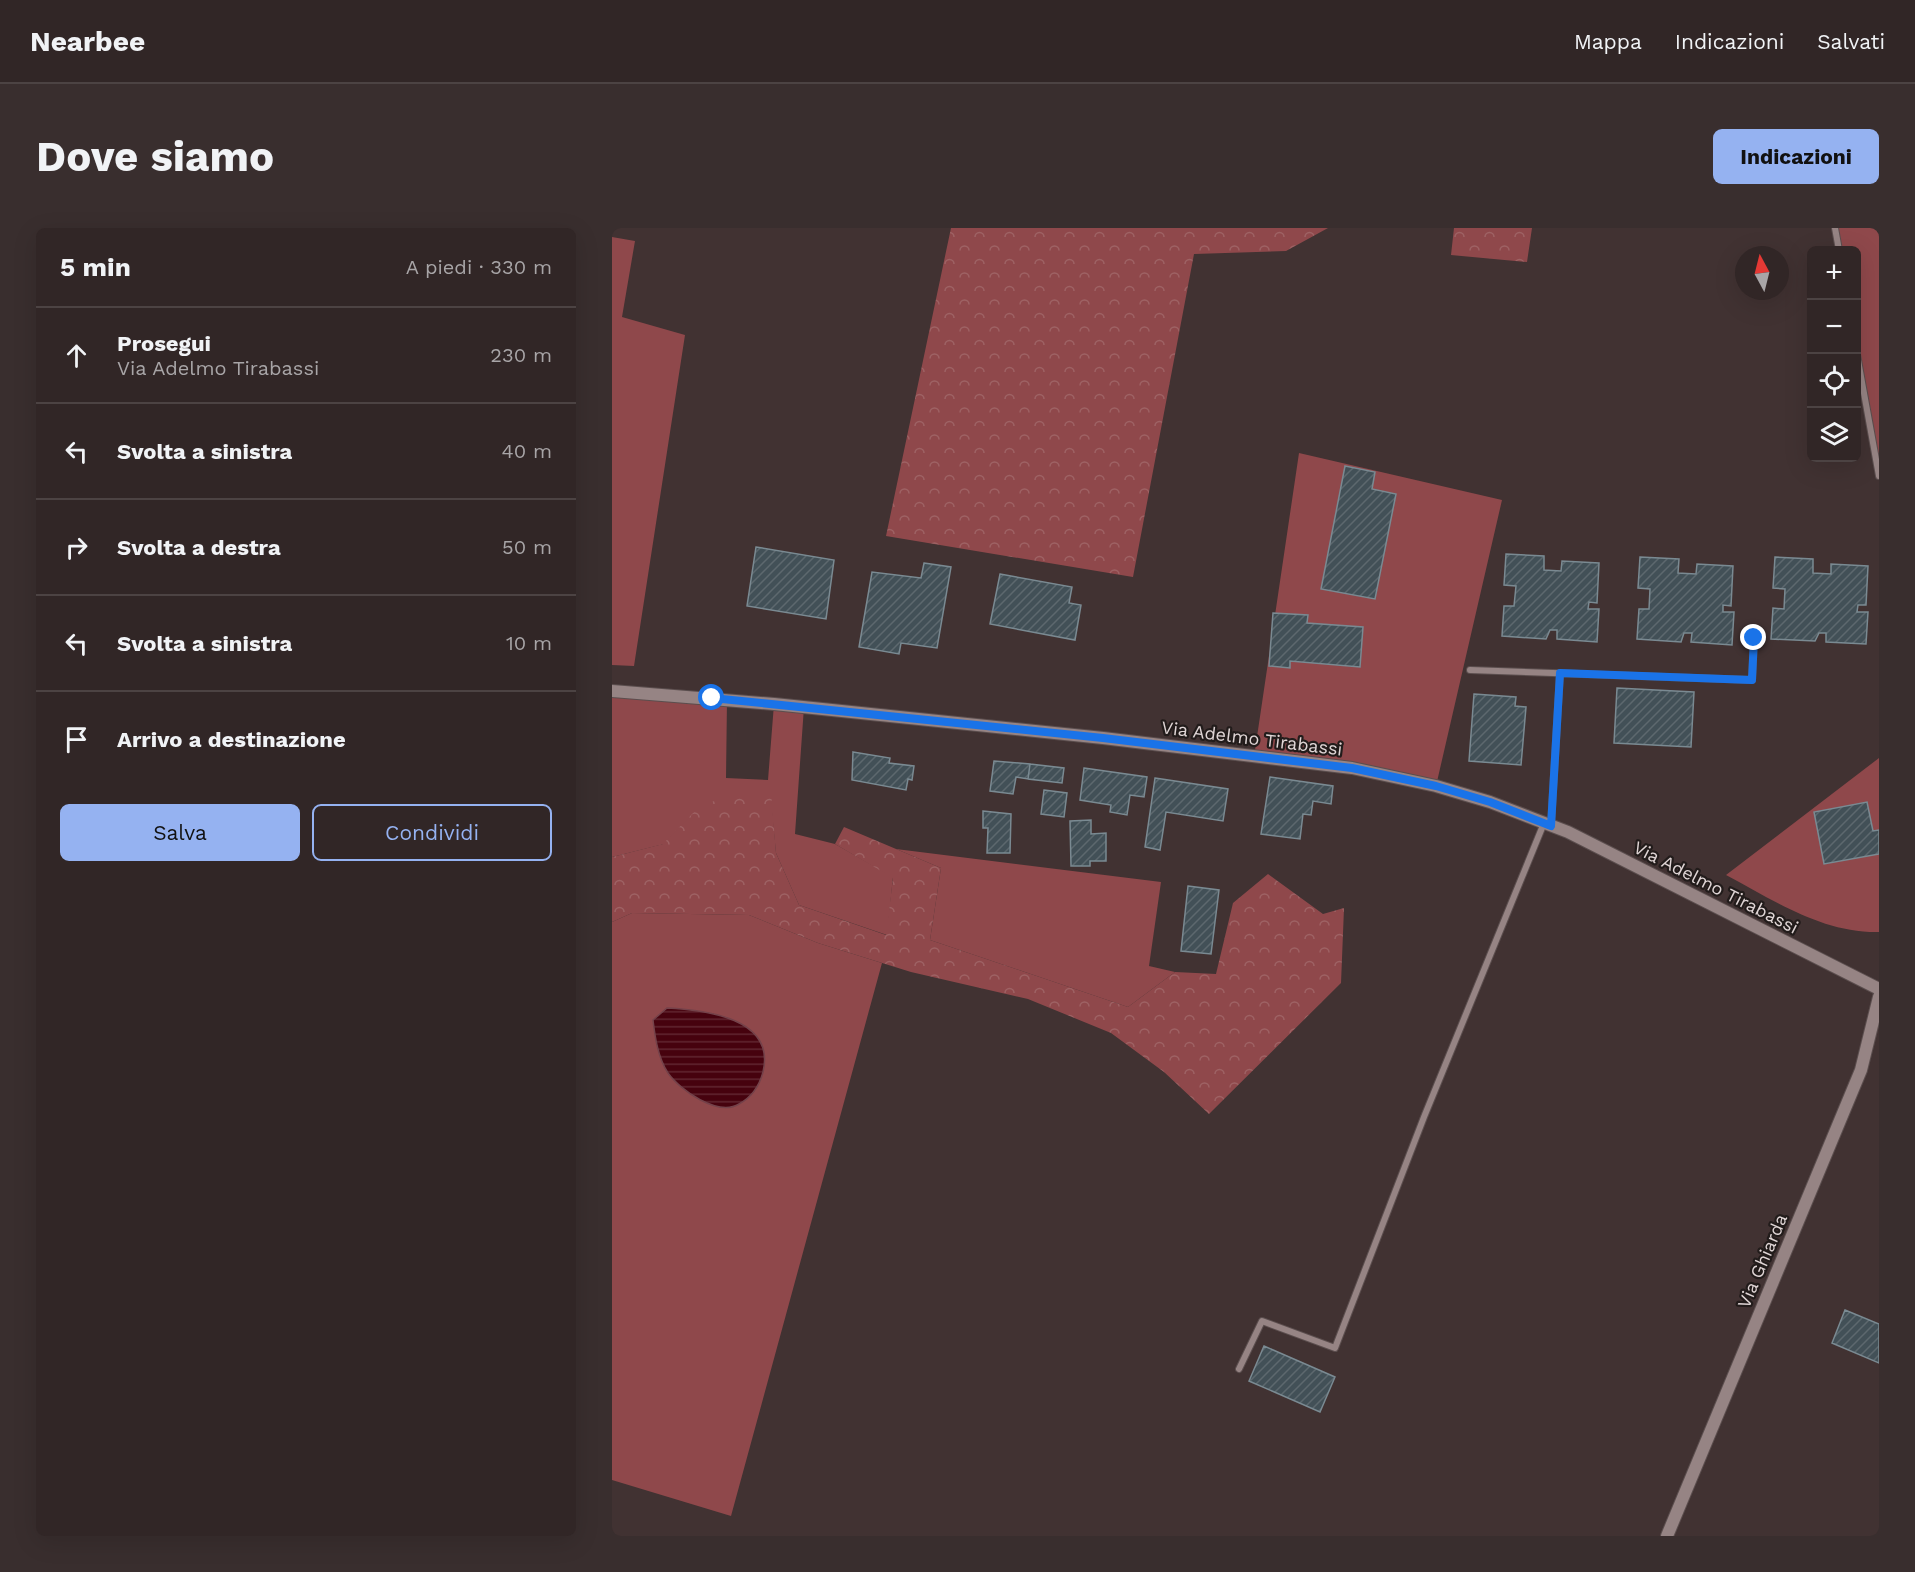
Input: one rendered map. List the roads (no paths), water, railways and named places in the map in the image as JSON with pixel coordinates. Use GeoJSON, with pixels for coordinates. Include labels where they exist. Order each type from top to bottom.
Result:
{"type":"FeatureCollection","features":[{"type":"Feature","properties":{"kind":"street"},"geometry":{"type":"LineString","coordinates":[[1835,228],[1838,246]]}},
{"type":"Feature","properties":{"kind":"street"},"geometry":{"type":"LineString","coordinates":[[1858,354],[1879,476]]}},
{"type":"Feature","properties":{"kind":"street"},"geometry":{"type":"LineString","coordinates":[[1470,670],[1752,680],[1754,638]]}},
{"type":"Feature","properties":{"kind":"street"},"geometry":{"type":"LineString","coordinates":[[1239,1369],[1262,1321],[1335,1348],[1424,1117],[1547,825],[1560,673]]}},
{"type":"Feature","properties":{"kind":"street","name":"Via Adelmo Tirabassi"},"geometry":{"type":"LineString","coordinates":[[612,691],[840,710],[1352,768],[1436,786],[1490,802],[1547,825],[1879,989]]}},
{"type":"Feature","properties":{"kind":"street","name":"Via Ghiarda"},"geometry":{"type":"LineString","coordinates":[[1667,1536],[1861,1070],[1879,997]]}}]}
